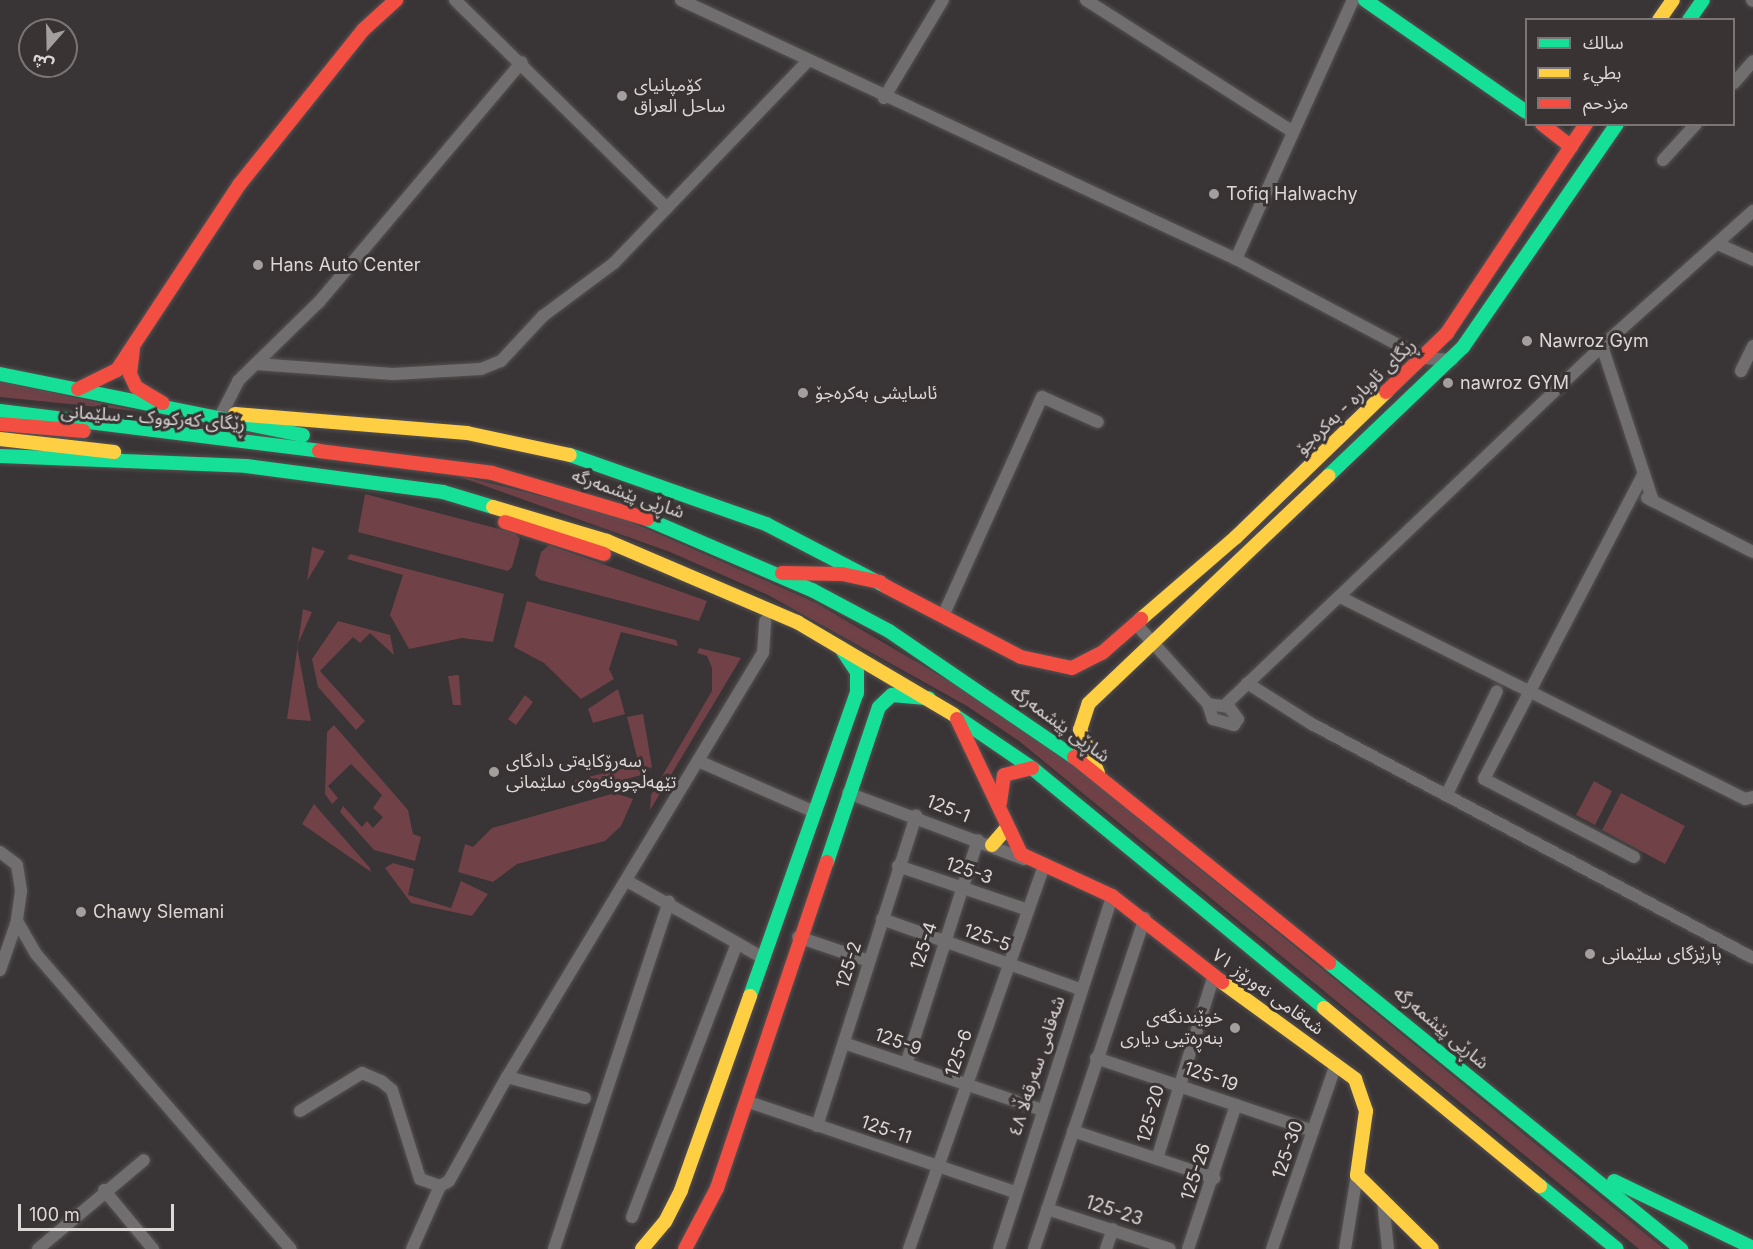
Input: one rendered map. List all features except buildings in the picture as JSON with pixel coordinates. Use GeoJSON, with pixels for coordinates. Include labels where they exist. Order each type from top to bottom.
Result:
{"type":"FeatureCollection","features":[{"type":"Feature","properties":{"kind":"main road"},"geometry":{"type":"LineString","coordinates":[[72,392],[117,370],[239,185],[363,30],[396,0]]}},
{"type":"Feature","properties":{"kind":"main road"},"geometry":{"type":"LineString","coordinates":[[1365,0],[1525,111]]}},
{"type":"Feature","properties":{"kind":"main road"},"geometry":{"type":"LineString","coordinates":[[1660,18],[1673,0]]}},
{"type":"Feature","properties":{"kind":"main road"},"geometry":{"type":"LineString","coordinates":[[1690,18],[1703,0]]}},
{"type":"Feature","properties":{"kind":"main road"},"geometry":{"type":"LineString","coordinates":[[1544,126],[1570,147]]}},
{"type":"Feature","properties":{"kind":"main road","name":"ڕێگای ئاوبارە - بەکرەجۆ"},"geometry":{"type":"LineString","coordinates":[[880,582],[943,616],[1051,667],[1072,668],[1102,653],[1397,384],[1447,333],[1585,126]]}},
{"type":"Feature","properties":{"kind":"main road"},"geometry":{"type":"LineString","coordinates":[[1098,773],[1081,739],[1082,715],[1100,691],[1154,644],[1416,397],[1452,360],[1616,126]]}},
{"type":"Feature","properties":{"kind":"main road"},"geometry":{"type":"LineString","coordinates":[[1447,333],[1463,347]]}},
{"type":"Feature","properties":{"kind":"main road"},"geometry":{"type":"LineString","coordinates":[[133,349],[130,374],[136,387],[179,410],[467,433],[556,450],[711,500],[880,582]]}},
{"type":"Feature","properties":{"kind":"main road"},"geometry":{"type":"LineString","coordinates":[[0,374],[72,392],[179,410],[453,466]]}},
{"type":"Feature","properties":{"kind":"main road"},"geometry":{"type":"LineString","coordinates":[[1397,384],[1416,397]]}},
{"type":"Feature","properties":{"kind":"main road"},"geometry":{"type":"LineString","coordinates":[[0,411],[304,448]]}},
{"type":"Feature","properties":{"kind":"main road","name":"ڕێگای کەرکووک - سلێمانی"},"geometry":{"type":"LineString","coordinates":[[0,424],[304,448]]}},
{"type":"Feature","properties":{"kind":"main road"},"geometry":{"type":"LineString","coordinates":[[0,439],[246,466],[443,492],[640,553],[839,644],[951,711],[1032,768],[1617,1249]]}},
{"type":"Feature","properties":{"kind":"main road","name":"شاڕێی پێشمەرگە"},"geometry":{"type":"LineString","coordinates":[[304,448],[453,466],[544,485],[620,508],[768,570],[961,675],[1098,773],[1681,1249]]}},
{"type":"Feature","properties":{"kind":"main road"},"geometry":{"type":"LineString","coordinates":[[0,456],[246,466]]}},
{"type":"Feature","properties":{"kind":"main road"},"geometry":{"type":"LineString","coordinates":[[443,492],[493,517],[638,566],[765,621],[852,663],[901,679]]}},
{"type":"Feature","properties":{"kind":"main road"},"geometry":{"type":"LineString","coordinates":[[768,570],[842,574],[880,582]]}},
{"type":"Feature","properties":{"kind":"main road"},"geometry":{"type":"LineString","coordinates":[[642,1249],[679,1196],[761,957],[815,812],[859,684],[852,663],[839,644]]}},
{"type":"Feature","properties":{"kind":"main road"},"geometry":{"type":"LineString","coordinates":[[685,1249],[717,1188],[798,937],[857,768],[884,700],[894,695],[930,698]]}},
{"type":"Feature","properties":{"kind":"main road","name":"شەقامی نەورۆز ٧١"},"geometry":{"type":"LineString","coordinates":[[951,711],[979,758],[1005,830],[1038,866],[1112,896],[1145,918],[1214,975],[1336,1064],[1364,1094],[1357,1175]]}},
{"type":"Feature","properties":{"kind":"main road"},"geometry":{"type":"LineString","coordinates":[[833,759],[857,768]]}},
{"type":"Feature","properties":{"kind":"main road","name":"شەقامی نەورۆز ٧١"},"geometry":{"type":"LineString","coordinates":[[1000,816],[1001,779],[1012,770],[1032,768]]}},
{"type":"Feature","properties":{"kind":"main road"},"geometry":{"type":"LineString","coordinates":[[992,845],[1005,830]]}},
{"type":"Feature","properties":{"kind":"main road"},"geometry":{"type":"LineString","coordinates":[[1557,1149],[1654,1205],[1713,1226],[1753,1248]]}},
{"type":"Feature","properties":{"kind":"main road"},"geometry":{"type":"LineString","coordinates":[[1357,1175],[1429,1248]]}},
{"type":"Feature","properties":{"kind":"main road"},"geometry":{"type":"LineString","coordinates":[[1532,1178],[1598,1249]]}},
{"type":"Feature","properties":{"kind":"street"},"geometry":{"type":"LineString","coordinates":[[455,0],[522,62],[667,208]]}},
{"type":"Feature","properties":{"kind":"street"},"geometry":{"type":"LineString","coordinates":[[681,0],[807,62],[1236,260],[1423,358],[1452,360]]}},
{"type":"Feature","properties":{"kind":"street"},"geometry":{"type":"LineString","coordinates":[[884,98],[943,0]]}},
{"type":"Feature","properties":{"kind":"street"},"geometry":{"type":"LineString","coordinates":[[1086,0],[1292,131]]}},
{"type":"Feature","properties":{"kind":"street"},"geometry":{"type":"LineString","coordinates":[[1236,260],[1292,131],[1353,0]]}},
{"type":"Feature","properties":{"kind":"street"},"geometry":{"type":"LineString","coordinates":[[1735,83],[1753,61]]}},
{"type":"Feature","properties":{"kind":"street"},"geometry":{"type":"LineString","coordinates":[[222,413],[238,381],[319,302],[522,62]]}},
{"type":"Feature","properties":{"kind":"street"},"geometry":{"type":"LineString","coordinates":[[256,364],[393,374],[481,369],[501,361],[543,316],[614,263],[807,62]]}},
{"type":"Feature","properties":{"kind":"street"},"geometry":{"type":"LineString","coordinates":[[1663,160],[1694,126]]}},
{"type":"Feature","properties":{"kind":"street"},"geometry":{"type":"LineString","coordinates":[[1224,706],[1602,346],[1720,245],[1753,211]]}},
{"type":"Feature","properties":{"kind":"street"},"geometry":{"type":"LineString","coordinates":[[1720,245],[1753,260]]}},
{"type":"Feature","properties":{"kind":"street"},"geometry":{"type":"LineString","coordinates":[[1602,346],[1653,501]]}},
{"type":"Feature","properties":{"kind":"street"},"geometry":{"type":"LineString","coordinates":[[1741,371],[1753,346]]}},
{"type":"Feature","properties":{"kind":"street"},"geometry":{"type":"LineString","coordinates":[[1416,397],[1423,358]]}},
{"type":"Feature","properties":{"kind":"street"},"geometry":{"type":"LineString","coordinates":[[943,616],[1042,397],[1098,422]]}},
{"type":"Feature","properties":{"kind":"street"},"geometry":{"type":"LineString","coordinates":[[1634,857],[1484,779],[1644,473]]}},
{"type":"Feature","properties":{"kind":"street"},"geometry":{"type":"LineString","coordinates":[[1634,492],[1753,552]]}},
{"type":"Feature","properties":{"kind":"street"},"geometry":{"type":"LineString","coordinates":[[1340,597],[1745,800],[1753,797]]}},
{"type":"Feature","properties":{"kind":"street"},"geometry":{"type":"LineString","coordinates":[[412,1249],[440,1186],[449,1181],[507,1077],[763,653],[765,621]]}},
{"type":"Feature","properties":{"kind":"street"},"geometry":{"type":"LineString","coordinates":[[1136,624],[1208,704],[1216,722],[1236,722],[1224,706],[1208,704]]}},
{"type":"Feature","properties":{"kind":"street"},"geometry":{"type":"LineString","coordinates":[[1247,683],[1447,794],[1753,958]]}},
{"type":"Feature","properties":{"kind":"street"},"geometry":{"type":"LineString","coordinates":[[1447,794],[1497,691]]}},
{"type":"Feature","properties":{"kind":"street"},"geometry":{"type":"LineString","coordinates":[[698,761],[815,812]]}},
{"type":"Feature","properties":{"kind":"street","name":"125-1"},"geometry":{"type":"LineString","coordinates":[[848,793],[916,815],[1038,866]]}},
{"type":"Feature","properties":{"kind":"street","name":"125-2"},"geometry":{"type":"LineString","coordinates":[[817,1126],[916,815]]}},
{"type":"Feature","properties":{"kind":"street","name":"125-4"},"geometry":{"type":"LineString","coordinates":[[906,1064],[978,840]]}},
{"type":"Feature","properties":{"kind":"street"},"geometry":{"type":"LineString","coordinates":[[0,852],[20,871],[17,921],[7,956],[0,970]]}},
{"type":"Feature","properties":{"kind":"street","name":"125-3"},"geometry":{"type":"LineString","coordinates":[[898,866],[1028,910]]}},
{"type":"Feature","properties":{"kind":"street","name":"125-6"},"geometry":{"type":"LineString","coordinates":[[909,1249],[1028,910],[1038,866]]}},
{"type":"Feature","properties":{"kind":"street"},"geometry":{"type":"LineString","coordinates":[[627,881],[669,902],[761,957]]}},
{"type":"Feature","properties":{"kind":"street","name":"شەقامی سەرقەڵا ٤٨"},"geometry":{"type":"LineString","coordinates":[[999,1249],[1015,1192],[1112,896]]}},
{"type":"Feature","properties":{"kind":"street"},"geometry":{"type":"LineString","coordinates":[[554,1249],[669,902]]}},
{"type":"Feature","properties":{"kind":"street"},"geometry":{"type":"LineString","coordinates":[[1034,1249],[1096,1058],[1145,918]]}},
{"type":"Feature","properties":{"kind":"street","name":"125-5"},"geometry":{"type":"LineString","coordinates":[[882,919],[1080,989]]}},
{"type":"Feature","properties":{"kind":"street"},"geometry":{"type":"LineString","coordinates":[[17,921],[36,954],[291,1249]]}},
{"type":"Feature","properties":{"kind":"street"},"geometry":{"type":"LineString","coordinates":[[798,937],[869,961]]}},
{"type":"Feature","properties":{"kind":"street"},"geometry":{"type":"LineString","coordinates":[[632,1217],[737,943]]}},
{"type":"Feature","properties":{"kind":"street"},"geometry":{"type":"LineString","coordinates":[[7,956],[36,954]]}},
{"type":"Feature","properties":{"kind":"street","name":"125-20"},"geometry":{"type":"LineString","coordinates":[[1157,1159],[1177,1085],[1214,975]]}},
{"type":"Feature","properties":{"kind":"street","name":"125-9"},"geometry":{"type":"LineString","coordinates":[[844,1043],[1042,1110]]}},
{"type":"Feature","properties":{"kind":"street","name":"125-19"},"geometry":{"type":"LineString","coordinates":[[1096,1058],[1313,1131]]}},
{"type":"Feature","properties":{"kind":"street","name":"125-30"},"geometry":{"type":"LineString","coordinates":[[1272,1249],[1336,1064]]}},
{"type":"Feature","properties":{"kind":"street"},"geometry":{"type":"LineString","coordinates":[[300,1111],[362,1073],[381,1081],[392,1090],[420,1179],[440,1186]]}},
{"type":"Feature","properties":{"kind":"street"},"geometry":{"type":"LineString","coordinates":[[507,1077],[585,1098]]}},
{"type":"Feature","properties":{"kind":"street","name":"125-11"},"geometry":{"type":"LineString","coordinates":[[746,1101],[1015,1192]]}},
{"type":"Feature","properties":{"kind":"street","name":"125-26"},"geometry":{"type":"LineString","coordinates":[[1188,1249],[1214,1178],[1236,1105]]}},
{"type":"Feature","properties":{"kind":"street"},"geometry":{"type":"LineString","coordinates":[[1073,1131],[1214,1178]]}},
{"type":"Feature","properties":{"kind":"street"},"geometry":{"type":"LineString","coordinates":[[38,1249],[104,1190],[144,1160]]}},
{"type":"Feature","properties":{"kind":"street"},"geometry":{"type":"LineString","coordinates":[[1345,1249],[1357,1175]]}},
{"type":"Feature","properties":{"kind":"street"},"geometry":{"type":"LineString","coordinates":[[104,1190],[153,1249]]}},
{"type":"Feature","properties":{"kind":"street"},"geometry":{"type":"LineString","coordinates":[[1383,1201],[1388,1249]]}},
{"type":"Feature","properties":{"kind":"street","name":"125-23"},"geometry":{"type":"LineString","coordinates":[[1047,1209],[1170,1249]]}},
{"type":"Feature","properties":{"kind":"street"},"geometry":{"type":"LineString","coordinates":[[1106,1249],[1113,1229]]}},
{"type":"Feature","properties":{"kind":"shaded area"},"geometry":{"type":"Polygon","coordinates":[[[0,381],[138,411],[0,397],[0,381]]]}},
{"type":"Feature","properties":{"kind":"shaded area"},"geometry":{"type":"Polygon","coordinates":[[[449,473],[613,514],[816,603],[1024,725],[1664,1249],[1639,1249],[1019,741],[967,706],[768,595],[670,552],[449,473]]]}},
{"type":"Feature","properties":{"kind":"shaded area"},"geometry":{"type":"Polygon","coordinates":[[[365,494],[515,533],[520,539],[512,567],[508,571],[358,532],[365,494]]]}},
{"type":"Feature","properties":{"kind":"shaded area"},"geometry":{"type":"Polygon","coordinates":[[[549,545],[707,601],[699,621],[540,580],[535,575],[541,552],[549,545]]]}},
{"type":"Feature","properties":{"kind":"shaded area"},"geometry":{"type":"Polygon","coordinates":[[[312,547],[325,551],[307,581],[312,547]]]}},
{"type":"Feature","properties":{"kind":"shaded area"},"geometry":{"type":"Polygon","coordinates":[[[350,554],[504,594],[493,642],[462,638],[409,649],[390,615],[403,575],[347,559],[350,554]]]}},
{"type":"Feature","properties":{"kind":"shaded area"},"geometry":{"type":"Polygon","coordinates":[[[527,601],[676,640],[678,646],[621,632],[609,669],[614,679],[581,699],[544,663],[514,647],[527,601]]]}},
{"type":"Feature","properties":{"kind":"shaded area"},"geometry":{"type":"Polygon","coordinates":[[[303,609],[312,612],[298,644],[303,609]]]}},
{"type":"Feature","properties":{"kind":"shaded area"},"geometry":{"type":"Polygon","coordinates":[[[338,621],[390,635],[394,655],[370,633],[360,643],[353,637],[320,671],[365,721],[356,730],[318,687],[312,659],[338,621]]]}},
{"type":"Feature","properties":{"kind":"shaded area"},"geometry":{"type":"Polygon","coordinates":[[[297,648],[311,721],[287,719],[297,648]]]}},
{"type":"Feature","properties":{"kind":"shaded area"},"geometry":{"type":"Polygon","coordinates":[[[699,648],[741,658],[650,810],[651,795],[712,691],[712,668],[707,656],[697,653],[699,648]]]}},
{"type":"Feature","properties":{"kind":"shaded area"},"geometry":{"type":"Polygon","coordinates":[[[459,675],[461,705],[453,705],[448,676],[459,675]]]}},
{"type":"Feature","properties":{"kind":"shaded area"},"geometry":{"type":"Polygon","coordinates":[[[618,689],[625,714],[593,723],[588,709],[618,689]]]}},
{"type":"Feature","properties":{"kind":"shaded area"},"geometry":{"type":"Polygon","coordinates":[[[525,695],[533,702],[516,725],[508,719],[525,695]]]}},
{"type":"Feature","properties":{"kind":"shaded area"},"geometry":{"type":"Polygon","coordinates":[[[643,714],[652,767],[645,774],[578,792],[575,780],[639,765],[627,717],[643,714]]]}},
{"type":"Feature","properties":{"kind":"shaded area"},"geometry":{"type":"Polygon","coordinates":[[[334,725],[408,810],[413,834],[421,837],[415,861],[374,850],[340,812],[343,806],[362,827],[367,821],[373,828],[383,817],[373,808],[382,795],[351,764],[328,786],[338,798],[332,804],[325,794],[327,732],[334,725]]]}},
{"type":"Feature","properties":{"kind":"shaded area"},"geometry":{"type":"Polygon","coordinates":[[[1594,781],[1612,791],[1595,825],[1576,815],[1594,781]]]}},
{"type":"Feature","properties":{"kind":"shaded area"},"geometry":{"type":"Polygon","coordinates":[[[615,793],[633,799],[621,826],[605,841],[517,864],[493,882],[458,872],[465,844],[473,847],[492,828],[615,793]]]}},
{"type":"Feature","properties":{"kind":"shaded area"},"geometry":{"type":"Polygon","coordinates":[[[1621,793],[1685,826],[1665,864],[1602,830],[1621,793]]]}},
{"type":"Feature","properties":{"kind":"shaded area"},"geometry":{"type":"Polygon","coordinates":[[[314,804],[370,868],[371,872],[302,824],[314,804]]]}},
{"type":"Feature","properties":{"kind":"shaded area"},"geometry":{"type":"Polygon","coordinates":[[[393,863],[414,869],[408,895],[451,908],[461,881],[488,894],[472,916],[411,903],[385,868],[393,863]]]}},
{"type":"Feature","properties":{"kind":"traffic: fast"},"geometry":{"type":"LineString","coordinates":[[1365,0],[1525,111]]}},
{"type":"Feature","properties":{"kind":"traffic: fast"},"geometry":{"type":"LineString","coordinates":[[1690,18],[1703,0]]}},
{"type":"Feature","properties":{"kind":"traffic: fast"},"geometry":{"type":"LineString","coordinates":[[1328,476],[1463,347],[1616,126]]}},
{"type":"Feature","properties":{"kind":"traffic: fast"},"geometry":{"type":"LineString","coordinates":[[0,374],[303,435]]}},
{"type":"Feature","properties":{"kind":"traffic: fast"},"geometry":{"type":"LineString","coordinates":[[0,411],[319,451]]}},
{"type":"Feature","properties":{"kind":"traffic: fast"},"geometry":{"type":"LineString","coordinates":[[570,455],[766,524],[885,586]]}},
{"type":"Feature","properties":{"kind":"traffic: fast"},"geometry":{"type":"LineString","coordinates":[[0,456],[246,466],[443,492],[493,507]]}},
{"type":"Feature","properties":{"kind":"traffic: fast"},"geometry":{"type":"LineString","coordinates":[[647,519],[812,590],[889,631],[1074,757]]}},
{"type":"Feature","properties":{"kind":"traffic: fast"},"geometry":{"type":"LineString","coordinates":[[750,996],[857,693],[857,672],[841,648]]}},
{"type":"Feature","properties":{"kind":"traffic: fast"},"geometry":{"type":"LineString","coordinates":[[827,862],[879,707],[892,695],[929,698]]}},
{"type":"Feature","properties":{"kind":"traffic: fast"},"geometry":{"type":"LineString","coordinates":[[954,715],[1032,768],[1324,1008]]}},
{"type":"Feature","properties":{"kind":"traffic: fast"},"geometry":{"type":"LineString","coordinates":[[1329,963],[1681,1249]]}},
{"type":"Feature","properties":{"kind":"traffic: fast"},"geometry":{"type":"LineString","coordinates":[[1614,1181],[1753,1248]]}},
{"type":"Feature","properties":{"kind":"traffic: fast"},"geometry":{"type":"LineString","coordinates":[[1540,1186],[1617,1249]]}},
{"type":"Feature","properties":{"kind":"traffic: slow"},"geometry":{"type":"LineString","coordinates":[[1660,18],[1673,0]]}},
{"type":"Feature","properties":{"kind":"traffic: slow"},"geometry":{"type":"LineString","coordinates":[[1141,619],[1236,537],[1386,392]]}},
{"type":"Feature","properties":{"kind":"traffic: slow"},"geometry":{"type":"LineString","coordinates":[[235,414],[467,433],[570,455]]}},
{"type":"Feature","properties":{"kind":"traffic: slow"},"geometry":{"type":"LineString","coordinates":[[0,439],[114,452]]}},
{"type":"Feature","properties":{"kind":"traffic: slow"},"geometry":{"type":"LineString","coordinates":[[1098,773],[1080,730],[1089,703],[1328,476]]}},
{"type":"Feature","properties":{"kind":"traffic: slow"},"geometry":{"type":"LineString","coordinates":[[493,507],[607,541],[797,622],[954,715]]}},
{"type":"Feature","properties":{"kind":"traffic: slow"},"geometry":{"type":"LineString","coordinates":[[992,845],[1005,830]]}},
{"type":"Feature","properties":{"kind":"traffic: slow"},"geometry":{"type":"LineString","coordinates":[[1222,982],[1355,1079],[1366,1111],[1357,1175],[1432,1249]]}},
{"type":"Feature","properties":{"kind":"traffic: slow"},"geometry":{"type":"LineString","coordinates":[[642,1249],[665,1222],[681,1190],[750,996]]}},
{"type":"Feature","properties":{"kind":"traffic: slow"},"geometry":{"type":"LineString","coordinates":[[1324,1008],[1540,1186]]}},
{"type":"Feature","properties":{"kind":"traffic: jam"},"geometry":{"type":"LineString","coordinates":[[78,389],[117,370],[239,185],[363,30],[396,0]]}},
{"type":"Feature","properties":{"kind":"traffic: jam"},"geometry":{"type":"LineString","coordinates":[[1545,126],[1571,147]]}},
{"type":"Feature","properties":{"kind":"traffic: jam"},"geometry":{"type":"LineString","coordinates":[[1386,392],[1447,333],[1585,126]]}},
{"type":"Feature","properties":{"kind":"traffic: jam"},"geometry":{"type":"LineString","coordinates":[[133,349],[130,374],[136,387],[163,403]]}},
{"type":"Feature","properties":{"kind":"traffic: jam"},"geometry":{"type":"LineString","coordinates":[[0,424],[84,431]]}},
{"type":"Feature","properties":{"kind":"traffic: jam"},"geometry":{"type":"LineString","coordinates":[[319,451],[492,473],[647,519]]}},
{"type":"Feature","properties":{"kind":"traffic: jam"},"geometry":{"type":"LineString","coordinates":[[505,522],[604,554]]}},
{"type":"Feature","properties":{"kind":"traffic: jam"},"geometry":{"type":"LineString","coordinates":[[782,573],[842,574],[880,582]]}},
{"type":"Feature","properties":{"kind":"traffic: jam"},"geometry":{"type":"LineString","coordinates":[[885,586],[1021,657],[1072,668],[1102,653],[1141,619]]}},
{"type":"Feature","properties":{"kind":"traffic: jam"},"geometry":{"type":"LineString","coordinates":[[957,719],[1021,854],[1112,896],[1222,982]]}},
{"type":"Feature","properties":{"kind":"traffic: jam"},"geometry":{"type":"LineString","coordinates":[[1074,757],[1329,963]]}},
{"type":"Feature","properties":{"kind":"traffic: jam"},"geometry":{"type":"LineString","coordinates":[[1000,803],[1004,775],[1032,768]]}},
{"type":"Feature","properties":{"kind":"traffic: jam"},"geometry":{"type":"LineString","coordinates":[[685,1249],[717,1188],[827,862]]}},
{"type":"Feature","properties":{"kind":"place","name":"کۆمپانیای ساحل العراق"},"geometry":{"type":"Point","coordinates":[622,96]}},
{"type":"Feature","properties":{"kind":"place","name":"Tofiq Halwachy"},"geometry":{"type":"Point","coordinates":[1214,194]}},
{"type":"Feature","properties":{"kind":"place","name":"Hans Auto Center"},"geometry":{"type":"Point","coordinates":[258,265]}},
{"type":"Feature","properties":{"kind":"place","name":"Nawroz Gym"},"geometry":{"type":"Point","coordinates":[1527,341]}},
{"type":"Feature","properties":{"kind":"place","name":"nawroz GYM"},"geometry":{"type":"Point","coordinates":[1448,383]}},
{"type":"Feature","properties":{"kind":"place","name":"ئاسایشی بەکرەجۆ"},"geometry":{"type":"Point","coordinates":[803,393]}},
{"type":"Feature","properties":{"kind":"place","name":"سەرۆکایەتی دادگای تێهەڵچوونەوەی سلێمانی"},"geometry":{"type":"Point","coordinates":[494,772]}},
{"type":"Feature","properties":{"kind":"place","name":"Chawy Slemani"},"geometry":{"type":"Point","coordinates":[81,912]}},
{"type":"Feature","properties":{"kind":"place","name":"پارێزگای سلێمانی"},"geometry":{"type":"Point","coordinates":[1590,954]}},
{"type":"Feature","properties":{"kind":"place","name":"خوێندنگەی بنەڕەتیی دیاری"},"geometry":{"type":"Point","coordinates":[1235,1028]}}]}
